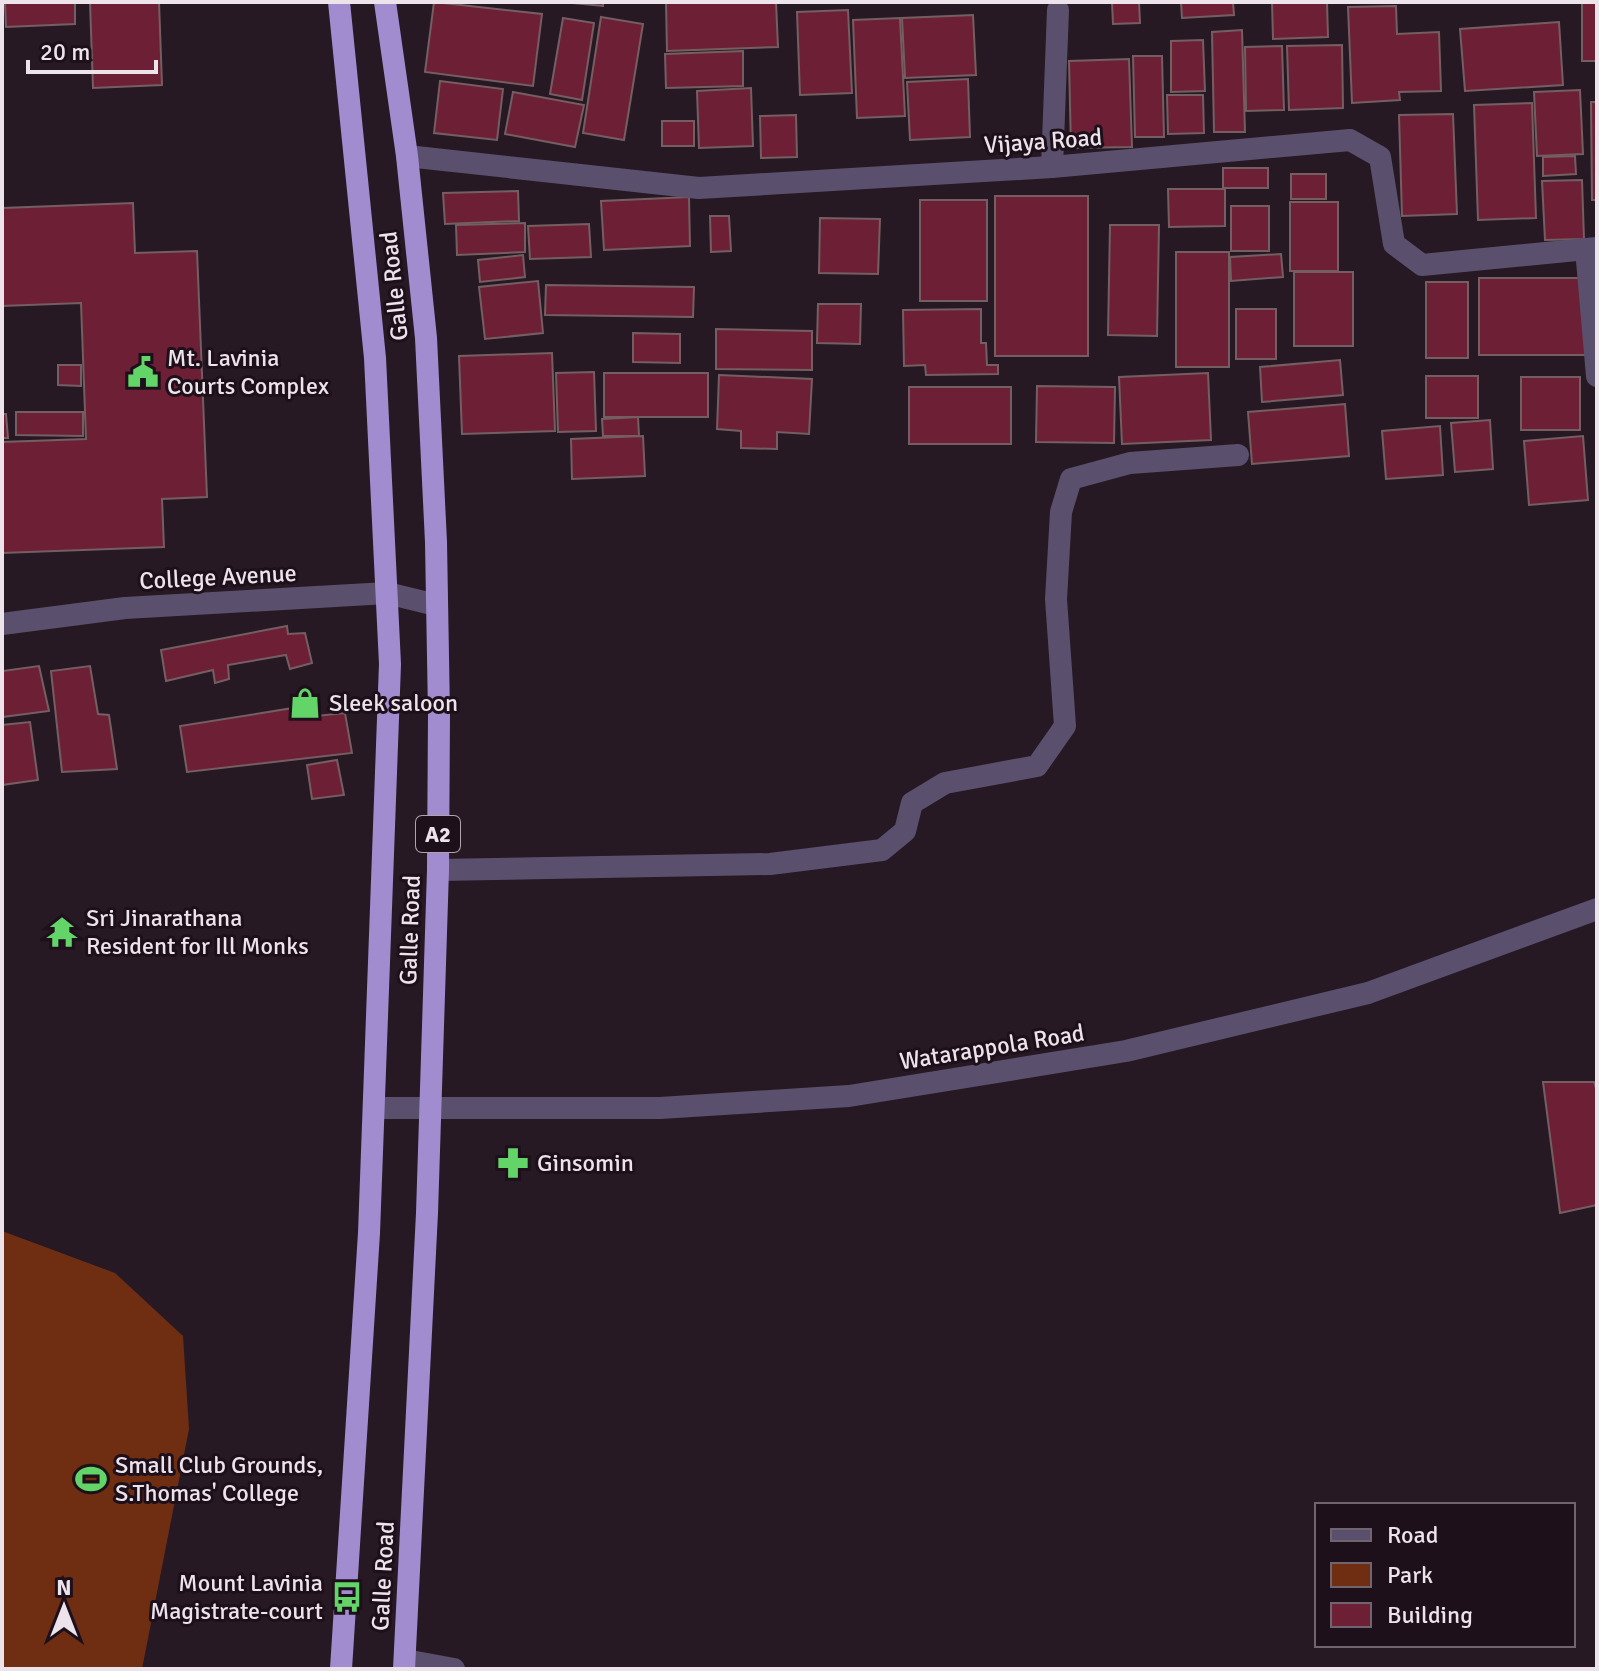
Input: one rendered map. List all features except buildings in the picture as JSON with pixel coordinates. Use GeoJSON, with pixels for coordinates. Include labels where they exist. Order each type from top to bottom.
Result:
{"type":"FeatureCollection","features":[{"type":"Feature","properties":{"kind":"highway","name":"Galle Road"},"geometry":{"type":"LineString","coordinates":[[339,2],[375,358],[387,593],[387,796],[374,1108],[355,1488],[341,1669]]}},
{"type":"Feature","properties":{"kind":"highway","name":"Galle Road"},"geometry":{"type":"LineString","coordinates":[[385,2],[407,156],[426,338],[436,605],[438,870],[404,1664]]}},
{"type":"Feature","properties":{"kind":"street"},"geometry":{"type":"LineString","coordinates":[[1052,167],[1058,10]]}},
{"type":"Feature","properties":{"kind":"street","name":"Vijaya Road"},"geometry":{"type":"LineString","coordinates":[[407,156],[699,188],[1052,167],[1350,140],[1380,157],[1394,244],[1422,265],[1592,248]]}},
{"type":"Feature","properties":{"kind":"street"},"geometry":{"type":"LineString","coordinates":[[1592,248],[1597,376]]}},
{"type":"Feature","properties":{"kind":"street"},"geometry":{"type":"LineString","coordinates":[[438,870],[770,864],[882,850],[905,831],[912,803],[945,783],[1037,766],[1065,726],[1056,599],[1061,512],[1071,479],[1130,463],[1238,455]]}},
{"type":"Feature","properties":{"kind":"street","name":"College Avenue"},"geometry":{"type":"LineString","coordinates":[[2,624],[125,608],[387,593],[436,605]]}},
{"type":"Feature","properties":{"kind":"street","name":"Watarappola Road"},"geometry":{"type":"LineString","coordinates":[[374,1108],[430,1111],[660,1108],[849,1096],[1126,1051],[1368,993],[1597,909]]}},
{"type":"Feature","properties":{"kind":"street"},"geometry":{"type":"LineString","coordinates":[[404,1664],[454,1669]]}},
{"type":"Feature","properties":{"kind":"green space","name":"Small Club Grounds, S.Thomas' College"},"geometry":{"type":"Polygon","coordinates":[[[2,1231],[115,1273],[183,1336],[189,1429],[142,1669],[2,1669],[2,1231]]]}},
{"type":"Feature","properties":{"kind":"place","name":"Mt. Lavinia Courts Complex"},"geometry":{"type":"Point","coordinates":[143,372]}},
{"type":"Feature","properties":{"kind":"place","name":"Sleek saloon"},"geometry":{"type":"Point","coordinates":[305,703]}},
{"type":"Feature","properties":{"kind":"place","name":"Sri Jinarathana Resident for Ill Monks"},"geometry":{"type":"Point","coordinates":[62,932]}},
{"type":"Feature","properties":{"kind":"place","name":"Ginsomin"},"geometry":{"type":"Point","coordinates":[513,1163]}},
{"type":"Feature","properties":{"kind":"place","name":"Small Club Grounds, S.Thomas' College"},"geometry":{"type":"Point","coordinates":[91,1479]}},
{"type":"Feature","properties":{"kind":"place","name":"Mount Lavinia Magistrate-court"},"geometry":{"type":"Point","coordinates":[347,1597]}}]}
